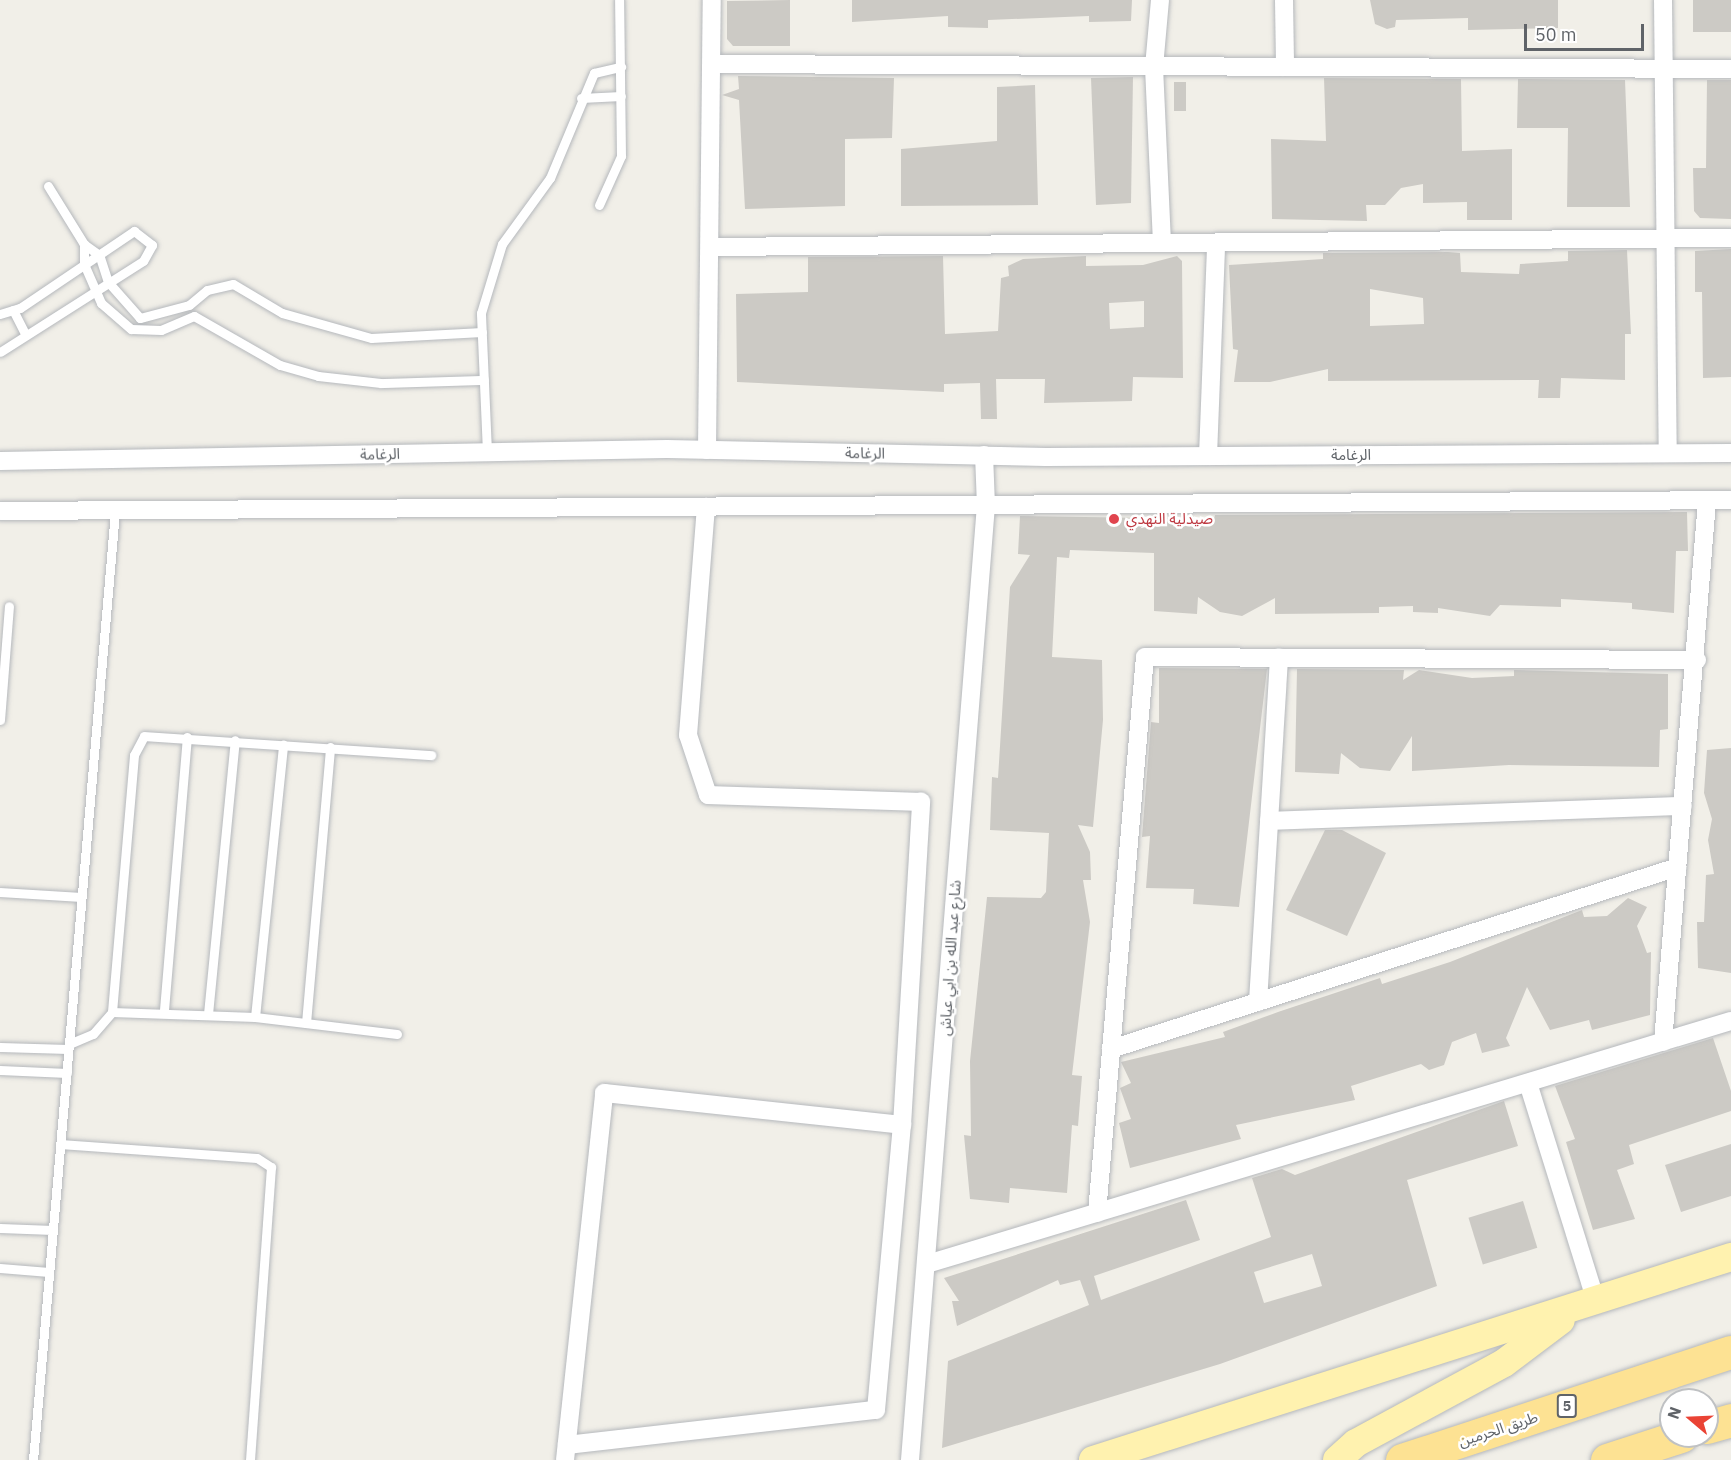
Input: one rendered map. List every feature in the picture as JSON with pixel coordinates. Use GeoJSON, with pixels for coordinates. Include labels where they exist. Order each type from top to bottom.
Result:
{"type":"FeatureCollection","features":[{"type":"Feature","properties":{"kind":"highway","name":"طريق الحرمين"},"geometry":{"type":"LineString","coordinates":[[1402,1460],[1731,1352]]}},
{"type":"Feature","properties":{"kind":"highway"},"geometry":{"type":"LineString","coordinates":[[1607,1460],[1659,1443]]}},
{"type":"Feature","properties":{"kind":"main road"},"geometry":{"type":"LineString","coordinates":[[1092,1460],[1731,1257]]}},
{"type":"Feature","properties":{"kind":"main road"},"geometry":{"type":"LineString","coordinates":[[1337,1460],[1356,1443],[1504,1363],[1589,1303]]}},
{"type":"Feature","properties":{"kind":"street"},"geometry":{"type":"LineString","coordinates":[[707,450],[712,0]]}},
{"type":"Feature","properties":{"kind":"street"},"geometry":{"type":"LineString","coordinates":[[1160,0],[1154,67],[1162,243]]}},
{"type":"Feature","properties":{"kind":"street"},"geometry":{"type":"LineString","coordinates":[[1284,0],[1285,67]]}},
{"type":"Feature","properties":{"kind":"street"},"geometry":{"type":"LineString","coordinates":[[1663,0],[1668,453]]}},
{"type":"Feature","properties":{"kind":"street"},"geometry":{"type":"LineString","coordinates":[[712,64],[1731,69]]}},
{"type":"Feature","properties":{"kind":"street"},"geometry":{"type":"LineString","coordinates":[[710,247],[1731,238]]}},
{"type":"Feature","properties":{"kind":"street"},"geometry":{"type":"LineString","coordinates":[[1208,456],[1216,243]]}},
{"type":"Feature","properties":{"kind":"street","name":"الرغامة"},"geometry":{"type":"LineString","coordinates":[[0,462],[707,450],[1208,456],[1731,453]]}},
{"type":"Feature","properties":{"kind":"street","name":"شارع عبد الله بن ابي عياش"},"geometry":{"type":"LineString","coordinates":[[910,1460],[986,506],[984,455]]}},
{"type":"Feature","properties":{"kind":"street"},"geometry":{"type":"LineString","coordinates":[[0,511],[1731,500]]}},
{"type":"Feature","properties":{"kind":"street"},"geometry":{"type":"LineString","coordinates":[[1663,1042],[1696,660],[1707,501]]}},
{"type":"Feature","properties":{"kind":"street"},"geometry":{"type":"LineString","coordinates":[[706,507],[688,735],[708,795],[921,802],[902,1125],[876,1410],[566,1452],[604,1093],[902,1125]]}},
{"type":"Feature","properties":{"kind":"street"},"geometry":{"type":"LineString","coordinates":[[1097,1213],[1145,657],[1696,660]]}},
{"type":"Feature","properties":{"kind":"street"},"geometry":{"type":"LineString","coordinates":[[1258,1002],[1280,658]]}},
{"type":"Feature","properties":{"kind":"street"},"geometry":{"type":"LineString","coordinates":[[1269,820],[1683,806]]}},
{"type":"Feature","properties":{"kind":"street"},"geometry":{"type":"LineString","coordinates":[[1111,1049],[1678,867]]}},
{"type":"Feature","properties":{"kind":"street"},"geometry":{"type":"LineString","coordinates":[[927,1264],[1731,1021]]}},
{"type":"Feature","properties":{"kind":"street"},"geometry":{"type":"LineString","coordinates":[[1528,1083],[1589,1303]]}},
{"type":"Feature","properties":{"kind":"lane"},"geometry":{"type":"LineString","coordinates":[[599,205],[621,156],[619,0]]}},
{"type":"Feature","properties":{"kind":"lane"},"geometry":{"type":"LineString","coordinates":[[488,452],[481,312],[502,244],[550,178],[581,98],[594,73],[621,67]]}},
{"type":"Feature","properties":{"kind":"lane"},"geometry":{"type":"LineString","coordinates":[[581,98],[621,96]]}},
{"type":"Feature","properties":{"kind":"lane"},"geometry":{"type":"LineString","coordinates":[[48,186],[84,244],[99,255],[108,282],[140,318],[189,305],[207,290],[233,284],[282,313],[371,338],[482,332]]}},
{"type":"Feature","properties":{"kind":"lane"},"geometry":{"type":"LineString","coordinates":[[0,314],[13,310],[134,231],[152,245],[143,261],[0,352]]}},
{"type":"Feature","properties":{"kind":"lane"},"geometry":{"type":"LineString","coordinates":[[84,244],[84,264],[107,312],[131,329],[161,330],[194,316]]}},
{"type":"Feature","properties":{"kind":"lane"},"geometry":{"type":"LineString","coordinates":[[189,305],[194,316],[280,365],[318,376],[381,383],[484,380]]}},
{"type":"Feature","properties":{"kind":"lane"},"geometry":{"type":"LineString","coordinates":[[13,310],[26,335]]}},
{"type":"Feature","properties":{"kind":"lane"},"geometry":{"type":"LineString","coordinates":[[33,1460],[115,511]]}},
{"type":"Feature","properties":{"kind":"lane"},"geometry":{"type":"LineString","coordinates":[[0,720],[9,606]]}},
{"type":"Feature","properties":{"kind":"lane"},"geometry":{"type":"LineString","coordinates":[[0,1047],[68,1047],[93,1034],[112,1012],[134,755],[144,736],[187,736],[431,755]]}},
{"type":"Feature","properties":{"kind":"lane"},"geometry":{"type":"LineString","coordinates":[[164,1010],[187,736]]}},
{"type":"Feature","properties":{"kind":"lane"},"geometry":{"type":"LineString","coordinates":[[208,1014],[235,740]]}},
{"type":"Feature","properties":{"kind":"lane"},"geometry":{"type":"LineString","coordinates":[[255,1017],[283,744]]}},
{"type":"Feature","properties":{"kind":"lane"},"geometry":{"type":"LineString","coordinates":[[306,1023],[330,747]]}},
{"type":"Feature","properties":{"kind":"lane"},"geometry":{"type":"LineString","coordinates":[[0,892],[81,897]]}},
{"type":"Feature","properties":{"kind":"lane"},"geometry":{"type":"LineString","coordinates":[[112,1012],[164,1010],[255,1017],[397,1034]]}},
{"type":"Feature","properties":{"kind":"lane"},"geometry":{"type":"LineString","coordinates":[[0,1070],[66,1073]]}},
{"type":"Feature","properties":{"kind":"lane"},"geometry":{"type":"LineString","coordinates":[[60,1144],[257,1158],[271,1167],[250,1460]]}},
{"type":"Feature","properties":{"kind":"lane"},"geometry":{"type":"LineString","coordinates":[[0,1228],[53,1230]]}},
{"type":"Feature","properties":{"kind":"lane"},"geometry":{"type":"LineString","coordinates":[[0,1268],[49,1272]]}},
{"type":"Feature","properties":{"kind":"building"},"geometry":{"type":"Polygon","coordinates":[[[790,0],[790,46],[733,46],[727,39],[727,1],[790,0]]]}},
{"type":"Feature","properties":{"kind":"building"},"geometry":{"type":"Polygon","coordinates":[[[852,0],[1132,0],[1131,21],[1089,22],[1089,16],[988,20],[988,28],[948,27],[948,16],[852,22],[852,0]]]}},
{"type":"Feature","properties":{"kind":"building"},"geometry":{"type":"Polygon","coordinates":[[[1370,0],[1558,0],[1558,28],[1468,30],[1468,18],[1396,20],[1395,27],[1387,29],[1375,24],[1370,0]]]}},
{"type":"Feature","properties":{"kind":"building"},"geometry":{"type":"Polygon","coordinates":[[[1693,0],[1731,0],[1731,32],[1693,32],[1693,0]]]}},
{"type":"Feature","properties":{"kind":"building"},"geometry":{"type":"Polygon","coordinates":[[[738,76],[894,78],[892,138],[845,139],[845,206],[745,209],[739,100],[722,95],[739,89],[738,76]]]}},
{"type":"Feature","properties":{"kind":"building"},"geometry":{"type":"Polygon","coordinates":[[[1133,77],[1131,203],[1096,205],[1091,78],[1133,77]]]}},
{"type":"Feature","properties":{"kind":"building"},"geometry":{"type":"Polygon","coordinates":[[[1324,78],[1461,79],[1462,151],[1512,149],[1512,220],[1467,220],[1467,202],[1423,203],[1423,184],[1401,188],[1385,205],[1366,205],[1367,221],[1272,219],[1271,139],[1326,141],[1324,78]]]}},
{"type":"Feature","properties":{"kind":"building"},"geometry":{"type":"Polygon","coordinates":[[[1518,79],[1625,80],[1630,207],[1567,207],[1568,128],[1517,128],[1518,79]]]}},
{"type":"Feature","properties":{"kind":"building"},"geometry":{"type":"Polygon","coordinates":[[[1707,80],[1731,80],[1731,219],[1700,218],[1694,211],[1693,168],[1706,168],[1707,80]]]}},
{"type":"Feature","properties":{"kind":"building"},"geometry":{"type":"Polygon","coordinates":[[[1174,82],[1186,82],[1186,111],[1174,111],[1174,82]]]}},
{"type":"Feature","properties":{"kind":"building"},"geometry":{"type":"Polygon","coordinates":[[[1035,85],[1038,205],[901,206],[901,149],[997,141],[997,87],[1035,85]]]}},
{"type":"Feature","properties":{"kind":"building"},"geometry":{"type":"Polygon","coordinates":[[[1731,249],[1731,377],[1703,378],[1702,292],[1695,292],[1695,251],[1731,249]]]}},
{"type":"Feature","properties":{"kind":"building"},"geometry":{"type":"Polygon","coordinates":[[[1627,250],[1631,334],[1625,334],[1625,380],[1561,378],[1560,398],[1538,398],[1539,380],[1328,381],[1328,369],[1270,382],[1234,382],[1238,350],[1233,349],[1229,265],[1323,259],[1323,253],[1448,252],[1460,253],[1461,272],[1519,274],[1520,264],[1568,261],[1568,251],[1627,250]],[[1370,289],[1370,326],[1424,324],[1423,298],[1370,289]]]}},
{"type":"Feature","properties":{"kind":"building"},"geometry":{"type":"Polygon","coordinates":[[[943,256],[945,334],[998,331],[1001,278],[1009,276],[1008,266],[1023,259],[1086,256],[1086,266],[1143,265],[1177,256],[1182,261],[1183,378],[1133,377],[1132,401],[1044,403],[1045,379],[996,379],[997,419],[981,419],[980,383],[944,384],[944,392],[737,382],[736,294],[808,292],[808,257],[943,256]],[[1144,301],[1109,303],[1110,329],[1144,327],[1144,301]]]}},
{"type":"Feature","properties":{"kind":"building"},"geometry":{"type":"Polygon","coordinates":[[[1687,512],[1688,551],[1676,551],[1674,613],[1632,609],[1632,603],[1561,599],[1561,607],[1500,605],[1490,616],[1438,608],[1438,613],[1413,612],[1413,606],[1379,607],[1379,613],[1275,614],[1275,598],[1242,616],[1220,612],[1198,597],[1197,614],[1154,611],[1154,553],[1070,550],[1069,558],[1057,557],[1052,657],[1102,660],[1103,720],[1093,827],[1078,825],[1090,852],[1091,880],[1083,880],[1090,922],[1072,1075],[1082,1076],[1078,1126],[1072,1125],[1067,1193],[1010,1188],[1009,1203],[970,1199],[964,1135],[971,1136],[970,1061],[987,897],[1041,898],[1046,892],[1049,833],[990,830],[992,777],[998,778],[1010,587],[1030,555],[1018,554],[1020,516],[1214,519],[1215,515],[1687,512]]]}},
{"type":"Feature","properties":{"kind":"building"},"geometry":{"type":"Polygon","coordinates":[[[1159,668],[1267,669],[1239,907],[1193,904],[1194,889],[1146,888],[1150,836],[1142,837],[1151,722],[1159,723],[1159,668]]]}},
{"type":"Feature","properties":{"kind":"building"},"geometry":{"type":"Polygon","coordinates":[[[1297,669],[1404,670],[1403,680],[1419,670],[1472,678],[1514,676],[1514,670],[1668,674],[1668,729],[1660,730],[1659,767],[1509,765],[1412,771],[1412,736],[1390,771],[1360,768],[1341,753],[1339,774],[1295,772],[1297,669]]]}},
{"type":"Feature","properties":{"kind":"building"},"geometry":{"type":"Polygon","coordinates":[[[1731,748],[1731,973],[1698,968],[1697,922],[1704,922],[1706,875],[1714,874],[1708,840],[1712,819],[1704,793],[1707,750],[1731,748]]]}},
{"type":"Feature","properties":{"kind":"building"},"geometry":{"type":"Polygon","coordinates":[[[1325,830],[1342,830],[1386,853],[1347,936],[1286,910],[1325,830]]]}},
{"type":"Feature","properties":{"kind":"building"},"geometry":{"type":"Polygon","coordinates":[[[1628,898],[1647,907],[1637,926],[1647,953],[1651,952],[1650,1015],[1592,1030],[1589,1020],[1550,1030],[1527,987],[1506,1038],[1510,1046],[1482,1053],[1476,1033],[1452,1042],[1444,1065],[1429,1070],[1421,1064],[1351,1086],[1355,1100],[1236,1125],[1241,1139],[1130,1168],[1119,1123],[1131,1119],[1120,1088],[1131,1083],[1121,1062],[1225,1037],[1223,1032],[1278,1012],[1380,978],[1382,984],[1450,962],[1582,910],[1584,917],[1607,916],[1628,898]]]}},
{"type":"Feature","properties":{"kind":"building"},"geometry":{"type":"Polygon","coordinates":[[[1713,1038],[1731,1091],[1731,1111],[1629,1145],[1634,1164],[1617,1170],[1635,1219],[1593,1230],[1566,1142],[1575,1139],[1555,1086],[1713,1038]]]}},
{"type":"Feature","properties":{"kind":"building"},"geometry":{"type":"Polygon","coordinates":[[[1504,1101],[1518,1146],[1407,1180],[1437,1286],[1220,1364],[942,1448],[948,1361],[1089,1305],[1080,1280],[1060,1285],[1058,1280],[957,1326],[952,1301],[959,1301],[944,1278],[1186,1200],[1200,1240],[1094,1276],[1101,1300],[1271,1237],[1252,1178],[1282,1169],[1295,1175],[1504,1101]],[[1312,1254],[1254,1272],[1264,1303],[1322,1286],[1312,1254]]]}},
{"type":"Feature","properties":{"kind":"building"},"geometry":{"type":"Polygon","coordinates":[[[1731,1144],[1731,1196],[1681,1212],[1665,1165],[1731,1144]]]}},
{"type":"Feature","properties":{"kind":"building"},"geometry":{"type":"Polygon","coordinates":[[[1523,1201],[1537,1248],[1483,1265],[1468,1218],[1523,1201]]]}},
{"type":"Feature","properties":{"kind":"place","name":"صيدلية النهدي"},"geometry":{"type":"Point","coordinates":[1114,519]}}]}
